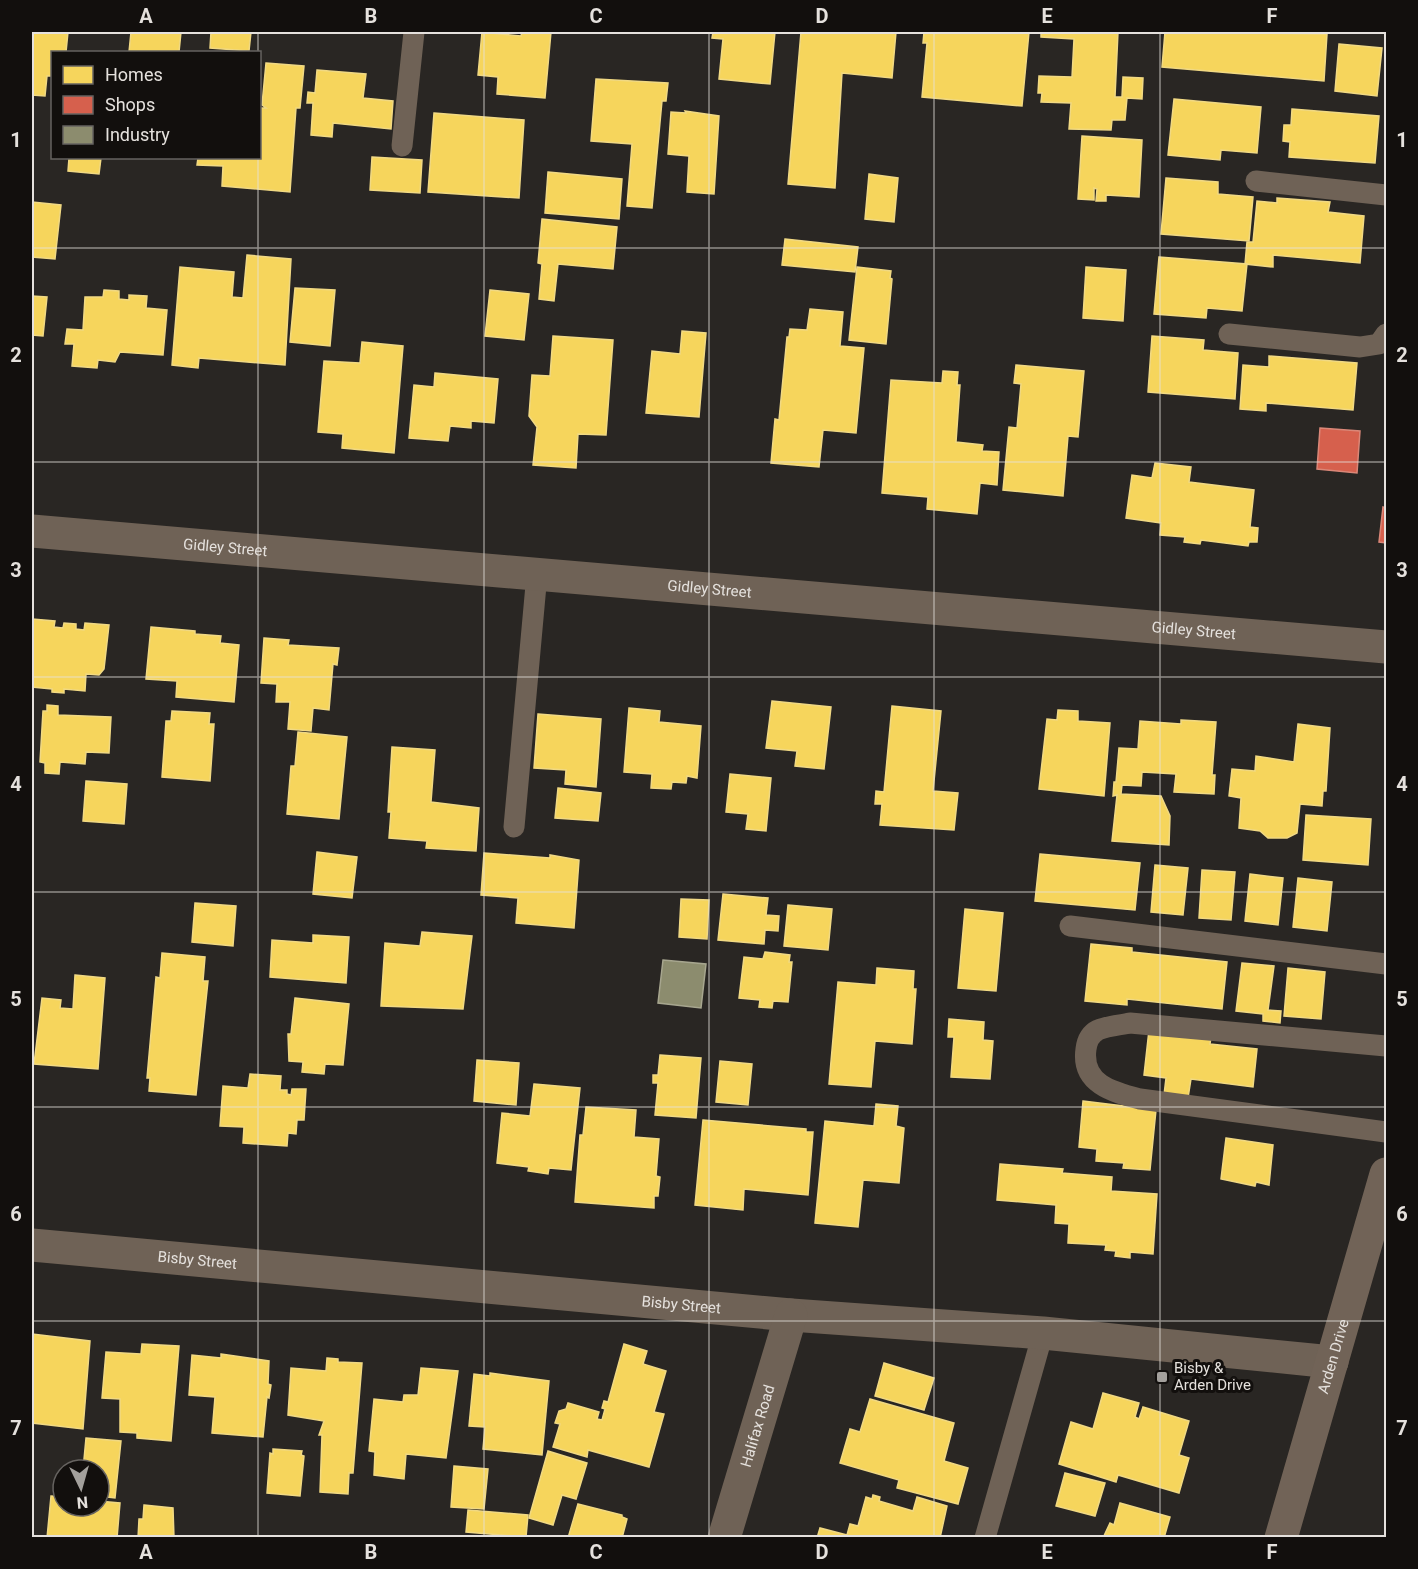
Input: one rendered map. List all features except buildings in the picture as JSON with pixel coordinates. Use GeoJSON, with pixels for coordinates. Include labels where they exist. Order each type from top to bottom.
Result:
{"type":"FeatureCollection","features":[{"type":"Feature","properties":{"kind":"street","name":"Gidley Street"},"geometry":{"type":"LineString","coordinates":[[32,531],[1386,647]]}},
{"type":"Feature","properties":{"kind":"street","name":"Arden Drive"},"geometry":{"type":"LineString","coordinates":[[1281,1538],[1386,1174]]}},
{"type":"Feature","properties":{"kind":"street","name":"Bisby Street"},"geometry":{"type":"LineString","coordinates":[[32,1245],[791,1315],[1043,1333],[1332,1362]]}},
{"type":"Feature","properties":{"kind":"street","name":"Halifax Road"},"geometry":{"type":"LineString","coordinates":[[724,1538],[791,1315]]}},
{"type":"Feature","properties":{"kind":"lane"},"geometry":{"type":"LineString","coordinates":[[402,146],[414,32]]}},
{"type":"Feature","properties":{"kind":"lane"},"geometry":{"type":"LineString","coordinates":[[1256,181],[1386,195]]}},
{"type":"Feature","properties":{"kind":"lane"},"geometry":{"type":"LineString","coordinates":[[1229,334],[1360,347],[1379,344],[1386,334]]}},
{"type":"Feature","properties":{"kind":"lane"},"geometry":{"type":"LineString","coordinates":[[514,827],[537,574]]}},
{"type":"Feature","properties":{"kind":"lane"},"geometry":{"type":"LineString","coordinates":[[1070,926],[1386,964]]}},
{"type":"Feature","properties":{"kind":"lane"},"geometry":{"type":"LineString","coordinates":[[1386,1046],[1130,1023],[1097,1030],[1088,1040],[1085,1058],[1092,1078],[1107,1091],[1140,1099],[1386,1132]]}},
{"type":"Feature","properties":{"kind":"lane"},"geometry":{"type":"LineString","coordinates":[[985,1538],[1043,1333]]}},
{"type":"Feature","properties":{"kind":"place","name":"Bisby & Arden Drive"},"geometry":{"type":"Point","coordinates":[1162,1377]}}]}
